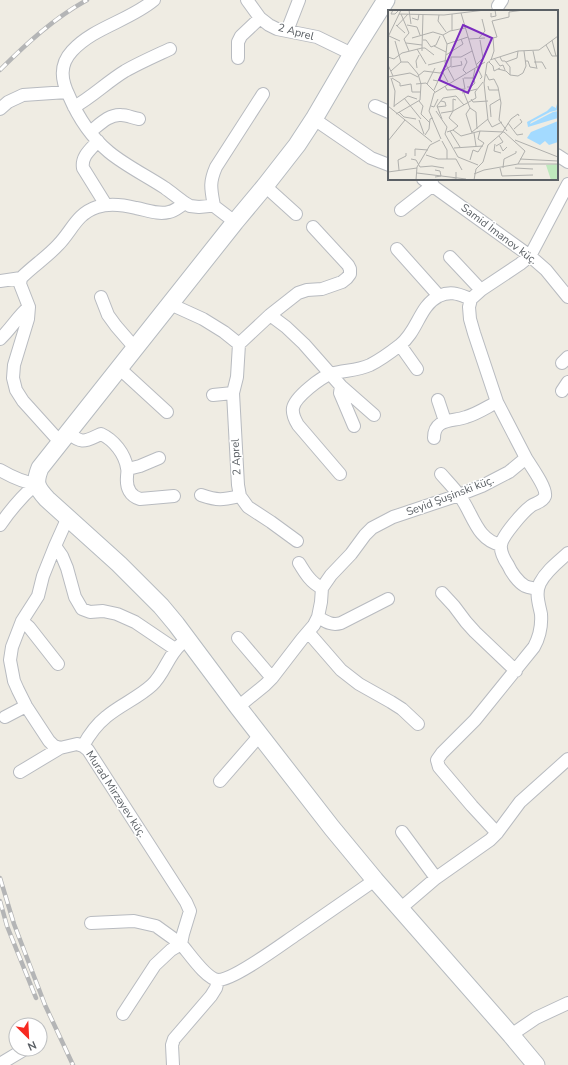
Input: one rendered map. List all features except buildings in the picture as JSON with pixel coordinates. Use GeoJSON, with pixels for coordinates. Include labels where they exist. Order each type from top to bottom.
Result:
{"type":"FeatureCollection","features":[{"type":"Feature","properties":{"kind":"street"},"geometry":{"type":"LineString","coordinates":[[154,0],[146,7],[93,35],[72,50],[65,59],[62,69],[67,92],[82,122],[110,153],[166,188],[190,206],[214,206],[235,222]]}},
{"type":"Feature","properties":{"kind":"street","name":"2 Aprel"},"geometry":{"type":"LineString","coordinates":[[248,0],[260,18],[269,25],[287,31],[317,37],[352,54]]}},
{"type":"Feature","properties":{"kind":"street"},"geometry":{"type":"LineString","coordinates":[[287,31],[299,0]]}},
{"type":"Feature","properties":{"kind":"street"},"geometry":{"type":"LineString","coordinates":[[386,0],[352,54],[314,120],[297,145],[40,468],[36,477],[36,484],[40,492],[47,499],[119,564],[161,606],[181,644],[238,707],[332,828],[375,880],[401,908],[536,1065]]}},
{"type":"Feature","properties":{"kind":"street"},"geometry":{"type":"LineString","coordinates":[[238,58],[238,42],[241,36],[260,18]]}},
{"type":"Feature","properties":{"kind":"street"},"geometry":{"type":"LineString","coordinates":[[74,107],[89,98],[107,83],[125,71],[170,49]]}},
{"type":"Feature","properties":{"kind":"street"},"geometry":{"type":"LineString","coordinates":[[0,109],[8,102],[22,95],[67,92]]}},
{"type":"Feature","properties":{"kind":"street"},"geometry":{"type":"LineString","coordinates":[[214,206],[211,188],[212,177],[216,167],[263,94]]}},
{"type":"Feature","properties":{"kind":"street"},"geometry":{"type":"LineString","coordinates":[[375,106],[388,112]]}},
{"type":"Feature","properties":{"kind":"street"},"geometry":{"type":"LineString","coordinates":[[106,205],[83,168],[82,162],[84,157],[94,136],[109,118],[116,115],[122,115],[140,120]]}},
{"type":"Feature","properties":{"kind":"street"},"geometry":{"type":"LineString","coordinates":[[314,120],[372,158],[388,165]]}},
{"type":"Feature","properties":{"kind":"street"},"geometry":{"type":"LineString","coordinates":[[558,155],[568,162]]}},
{"type":"Feature","properties":{"kind":"street"},"geometry":{"type":"LineString","coordinates":[[401,210],[428,182]]}},
{"type":"Feature","properties":{"kind":"street","name":"Samid İmanov küç."},"geometry":{"type":"LineString","coordinates":[[428,182],[530,256],[546,270],[568,297]]}},
{"type":"Feature","properties":{"kind":"street"},"geometry":{"type":"LineString","coordinates":[[537,589],[525,586],[518,580],[502,556],[501,545],[505,537],[524,512],[543,499],[545,495],[544,489],[497,402],[470,319],[469,307],[471,299],[481,290],[530,256],[568,184]]}},
{"type":"Feature","properties":{"kind":"street"},"geometry":{"type":"LineString","coordinates":[[265,186],[296,214]]}},
{"type":"Feature","properties":{"kind":"street"},"geometry":{"type":"LineString","coordinates":[[0,281],[21,278],[58,245],[75,222],[90,210],[106,205],[135,208],[158,214],[177,209],[185,203]]}},
{"type":"Feature","properties":{"kind":"street"},"geometry":{"type":"LineString","coordinates":[[170,304],[203,319],[224,332],[239,344],[270,315],[298,293],[342,282],[350,274],[348,265],[313,227]]}},
{"type":"Feature","properties":{"kind":"street"},"geometry":{"type":"LineString","coordinates":[[397,250],[439,296]]}},
{"type":"Feature","properties":{"kind":"street"},"geometry":{"type":"LineString","coordinates":[[450,257],[481,290]]}},
{"type":"Feature","properties":{"kind":"street"},"geometry":{"type":"LineString","coordinates":[[21,278],[20,284],[29,307],[28,319],[14,365],[13,378],[16,390],[23,401],[64,437],[88,441],[101,434],[107,436],[117,446],[124,458],[128,469],[127,484],[129,492],[136,498],[140,500],[174,496]]}},
{"type":"Feature","properties":{"kind":"street"},"geometry":{"type":"LineString","coordinates":[[340,474],[298,425],[293,417],[293,408],[296,402],[314,384],[330,374],[359,369],[370,365],[400,345],[408,338],[414,329],[424,309],[439,296],[453,292],[471,299]]}},
{"type":"Feature","properties":{"kind":"street"},"geometry":{"type":"LineString","coordinates":[[101,297],[108,316],[135,348]]}},
{"type":"Feature","properties":{"kind":"street"},"geometry":{"type":"LineString","coordinates":[[0,339],[15,323],[22,312],[29,307]]}},
{"type":"Feature","properties":{"kind":"street"},"geometry":{"type":"LineString","coordinates":[[270,315],[286,327],[304,344],[341,386],[374,415]]}},
{"type":"Feature","properties":{"kind":"street","name":"2 Aprel"},"geometry":{"type":"LineString","coordinates":[[239,344],[237,377],[233,393],[238,485],[240,496]]}},
{"type":"Feature","properties":{"kind":"street"},"geometry":{"type":"LineString","coordinates":[[400,345],[417,369]]}},
{"type":"Feature","properties":{"kind":"street"},"geometry":{"type":"LineString","coordinates":[[119,368],[167,412]]}},
{"type":"Feature","properties":{"kind":"street"},"geometry":{"type":"LineString","coordinates":[[341,386],[340,393],[354,426]]}},
{"type":"Feature","properties":{"kind":"street"},"geometry":{"type":"LineString","coordinates":[[214,395],[233,393]]}},
{"type":"Feature","properties":{"kind":"street"},"geometry":{"type":"LineString","coordinates":[[438,400],[445,422]]}},
{"type":"Feature","properties":{"kind":"street"},"geometry":{"type":"LineString","coordinates":[[434,438],[434,431],[436,427],[445,422],[466,418],[497,402]]}},
{"type":"Feature","properties":{"kind":"street"},"geometry":{"type":"LineString","coordinates":[[128,469],[159,458]]}},
{"type":"Feature","properties":{"kind":"street","name":"Seyid Şuşinski küç."},"geometry":{"type":"LineString","coordinates":[[322,588],[331,575],[351,554],[372,528],[393,517],[482,486],[509,472],[526,458]]}},
{"type":"Feature","properties":{"kind":"street"},"geometry":{"type":"LineString","coordinates":[[0,470],[18,480],[36,484]]}},
{"type":"Feature","properties":{"kind":"street"},"geometry":{"type":"LineString","coordinates":[[441,474],[459,495],[482,535],[493,543],[501,545]]}},
{"type":"Feature","properties":{"kind":"street"},"geometry":{"type":"LineString","coordinates":[[0,525],[13,507],[36,484]]}},
{"type":"Feature","properties":{"kind":"street"},"geometry":{"type":"LineString","coordinates":[[201,495],[214,500],[222,500],[240,496],[248,507],[297,542]]}},
{"type":"Feature","properties":{"kind":"street"},"geometry":{"type":"LineString","coordinates":[[60,748],[54,746],[49,740],[26,706],[14,681],[10,660],[12,647],[22,621],[38,596],[43,576],[68,517]]}},
{"type":"Feature","properties":{"kind":"street"},"geometry":{"type":"LineString","coordinates":[[55,546],[62,556],[75,597],[82,609],[90,612],[102,611],[117,614],[181,644]]}},
{"type":"Feature","properties":{"kind":"street"},"geometry":{"type":"LineString","coordinates":[[497,833],[439,767],[437,760],[475,720],[534,647],[539,638],[542,621],[537,589],[540,582],[548,572],[568,553]]}},
{"type":"Feature","properties":{"kind":"street"},"geometry":{"type":"LineString","coordinates":[[238,707],[272,678],[314,625],[318,617],[322,588],[317,586],[311,580],[299,563]]}},
{"type":"Feature","properties":{"kind":"street"},"geometry":{"type":"LineString","coordinates":[[442,593],[475,632],[516,671]]}},
{"type":"Feature","properties":{"kind":"street"},"geometry":{"type":"LineString","coordinates":[[318,617],[329,623],[340,623],[388,599]]}},
{"type":"Feature","properties":{"kind":"street"},"geometry":{"type":"LineString","coordinates":[[22,621],[29,627],[58,664]]}},
{"type":"Feature","properties":{"kind":"street"},"geometry":{"type":"LineString","coordinates":[[308,632],[341,670],[360,684],[402,709],[418,724]]}},
{"type":"Feature","properties":{"kind":"street"},"geometry":{"type":"LineString","coordinates":[[238,638],[272,678]]}},
{"type":"Feature","properties":{"kind":"street"},"geometry":{"type":"LineString","coordinates":[[83,746],[91,731],[106,716],[140,696],[152,685],[181,644]]}},
{"type":"Feature","properties":{"kind":"street"},"geometry":{"type":"LineString","coordinates":[[5,717],[26,706]]}},
{"type":"Feature","properties":{"kind":"street"},"geometry":{"type":"LineString","coordinates":[[220,781],[260,736]]}},
{"type":"Feature","properties":{"kind":"street","name":"Murad Mirzəyev küç."},"geometry":{"type":"LineString","coordinates":[[60,748],[77,744],[88,750],[186,902],[190,911],[182,934],[181,944]]}},
{"type":"Feature","properties":{"kind":"street"},"geometry":{"type":"LineString","coordinates":[[20,772],[60,748]]}},
{"type":"Feature","properties":{"kind":"street"},"geometry":{"type":"LineString","coordinates":[[401,908],[436,878],[490,840],[520,802],[568,759]]}},
{"type":"Feature","properties":{"kind":"street"},"geometry":{"type":"LineString","coordinates":[[402,832],[436,878]]}},
{"type":"Feature","properties":{"kind":"street"},"geometry":{"type":"LineString","coordinates":[[91,924],[134,921],[156,926],[181,944],[205,973],[218,980],[234,975],[256,961],[375,880]]}},
{"type":"Feature","properties":{"kind":"street"},"geometry":{"type":"LineString","coordinates":[[123,1014],[154,965],[171,950],[181,944]]}},
{"type":"Feature","properties":{"kind":"street"},"geometry":{"type":"LineString","coordinates":[[173,1065],[172,1045],[174,1039],[211,996],[216,988],[218,980]]}},
{"type":"Feature","properties":{"kind":"street"},"geometry":{"type":"LineString","coordinates":[[511,1035],[536,1018],[568,1003]]}},
{"type":"Feature","properties":{"kind":"street"},"geometry":{"type":"LineString","coordinates":[[0,1064],[12,1057]]}},
{"type":"Feature","properties":{"kind":"railway"},"geometry":{"type":"LineString","coordinates":[[0,70],[41,32],[63,15],[87,0]]}},
{"type":"Feature","properties":{"kind":"railway"},"geometry":{"type":"LineString","coordinates":[[0,878],[14,924],[45,1005],[73,1065]]}},
{"type":"Feature","properties":{"kind":"railway"},"geometry":{"type":"LineString","coordinates":[[0,901],[7,926],[36,998]]}}]}
